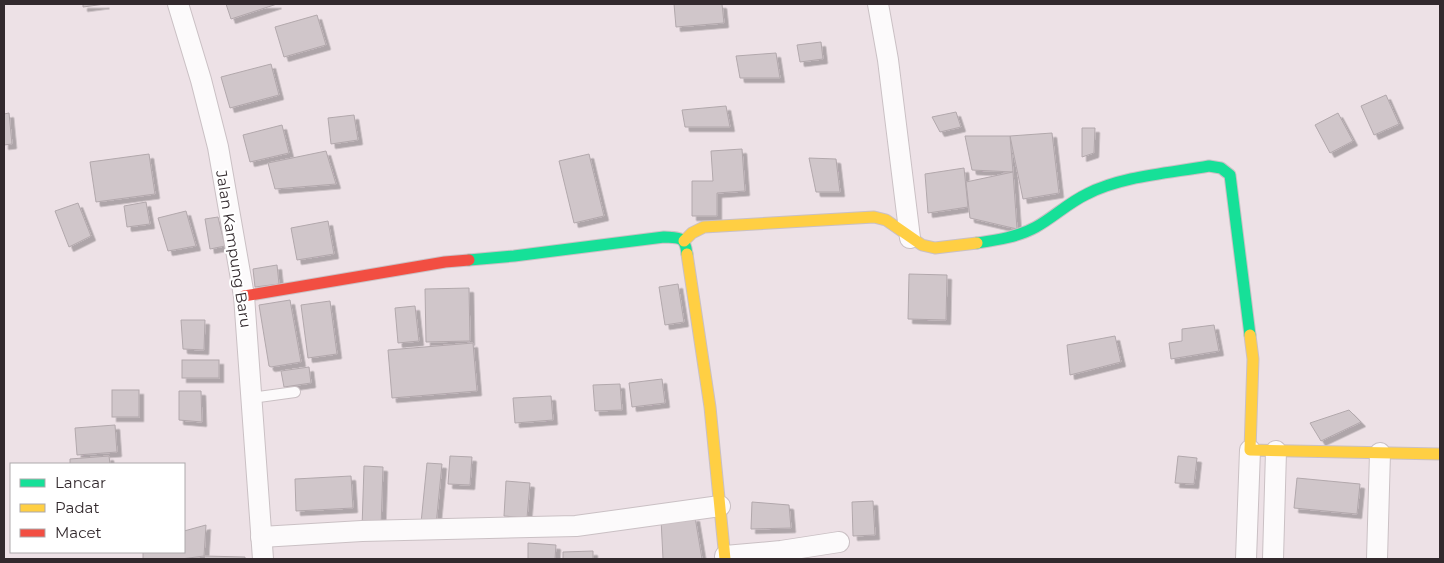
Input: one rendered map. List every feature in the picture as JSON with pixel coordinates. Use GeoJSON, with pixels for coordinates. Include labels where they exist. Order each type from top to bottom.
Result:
{"type":"FeatureCollection","features":[{"type":"Feature","properties":{"kind":"street","name":"Jalan Kampung Baru"},"geometry":{"type":"LineString","coordinates":[[178,4],[201,80],[218,147],[244,296],[263,559]]}},
{"type":"Feature","properties":{"kind":"street"},"geometry":{"type":"LineString","coordinates":[[878,4],[888,60],[910,238]]}},
{"type":"Feature","properties":{"kind":"street"},"geometry":{"type":"LineString","coordinates":[[684,241],[692,233],[704,228],[874,217],[886,220],[922,245],[935,248],[993,241],[1015,236],[1029,230],[1070,202],[1088,193],[1120,182],[1209,166],[1219,166],[1225,169],[1230,175],[1253,359],[1246,559]]}},
{"type":"Feature","properties":{"kind":"street"},"geometry":{"type":"LineString","coordinates":[[244,296],[445,262],[514,256],[664,237],[680,238],[684,241],[710,407],[725,558],[839,542]]}},
{"type":"Feature","properties":{"kind":"street"},"geometry":{"type":"LineString","coordinates":[[1250,450],[1440,454]]}},
{"type":"Feature","properties":{"kind":"street"},"geometry":{"type":"LineString","coordinates":[[1273,559],[1276,450]]}},
{"type":"Feature","properties":{"kind":"street"},"geometry":{"type":"LineString","coordinates":[[1377,559],[1380,453]]}},
{"type":"Feature","properties":{"kind":"street"},"geometry":{"type":"LineString","coordinates":[[261,537],[576,526],[720,506]]}},
{"type":"Feature","properties":{"kind":"lane"},"geometry":{"type":"LineString","coordinates":[[252,398],[294,392]]}},
{"type":"Feature","properties":{"kind":"building"},"geometry":{"type":"Polygon","coordinates":[[[83,4],[105,4],[83,7],[83,4]]]}},
{"type":"Feature","properties":{"kind":"building"},"geometry":{"type":"Polygon","coordinates":[[[226,4],[277,4],[231,19],[226,4]]]}},
{"type":"Feature","properties":{"kind":"building"},"geometry":{"type":"Polygon","coordinates":[[[674,4],[722,4],[724,23],[676,27],[674,4]]]}},
{"type":"Feature","properties":{"kind":"building"},"geometry":{"type":"Polygon","coordinates":[[[317,15],[326,45],[284,57],[275,27],[317,15]]]}},
{"type":"Feature","properties":{"kind":"building"},"geometry":{"type":"Polygon","coordinates":[[[821,42],[823,59],[800,62],[797,45],[821,42]]]}},
{"type":"Feature","properties":{"kind":"building"},"geometry":{"type":"Polygon","coordinates":[[[776,53],[780,78],[740,78],[736,56],[776,53]]]}},
{"type":"Feature","properties":{"kind":"building"},"geometry":{"type":"Polygon","coordinates":[[[271,64],[279,95],[230,108],[221,77],[271,64]]]}},
{"type":"Feature","properties":{"kind":"building"},"geometry":{"type":"Polygon","coordinates":[[[1386,95],[1399,124],[1374,135],[1361,106],[1386,95]]]}},
{"type":"Feature","properties":{"kind":"building"},"geometry":{"type":"Polygon","coordinates":[[[726,106],[730,127],[685,127],[682,110],[726,106]]]}},
{"type":"Feature","properties":{"kind":"building"},"geometry":{"type":"Polygon","coordinates":[[[956,112],[961,127],[940,132],[932,117],[956,112]]]}},
{"type":"Feature","properties":{"kind":"building"},"geometry":{"type":"Polygon","coordinates":[[[9,113],[12,144],[4,145],[4,114],[9,113]]]}},
{"type":"Feature","properties":{"kind":"building"},"geometry":{"type":"Polygon","coordinates":[[[1338,113],[1353,141],[1330,153],[1315,125],[1338,113]]]}},
{"type":"Feature","properties":{"kind":"building"},"geometry":{"type":"Polygon","coordinates":[[[354,115],[358,140],[331,144],[328,118],[354,115]]]}},
{"type":"Feature","properties":{"kind":"building"},"geometry":{"type":"Polygon","coordinates":[[[282,125],[289,153],[250,162],[243,135],[282,125]]]}},
{"type":"Feature","properties":{"kind":"building"},"geometry":{"type":"Polygon","coordinates":[[[1082,128],[1095,128],[1094,153],[1082,157],[1082,128]]]}},
{"type":"Feature","properties":{"kind":"building"},"geometry":{"type":"Polygon","coordinates":[[[1052,133],[1059,193],[1023,199],[1010,136],[1052,133]]]}},
{"type":"Feature","properties":{"kind":"building"},"geometry":{"type":"Polygon","coordinates":[[[965,136],[1010,136],[1013,172],[972,170],[965,136]]]}},
{"type":"Feature","properties":{"kind":"building"},"geometry":{"type":"Polygon","coordinates":[[[742,149],[745,191],[717,193],[717,216],[692,216],[692,181],[713,181],[711,151],[742,149]]]}},
{"type":"Feature","properties":{"kind":"building"},"geometry":{"type":"Polygon","coordinates":[[[326,151],[336,184],[275,189],[268,163],[326,151]]]}},
{"type":"Feature","properties":{"kind":"building"},"geometry":{"type":"Polygon","coordinates":[[[149,154],[155,194],[96,202],[90,162],[149,154]]]}},
{"type":"Feature","properties":{"kind":"building"},"geometry":{"type":"Polygon","coordinates":[[[589,154],[604,216],[574,223],[559,161],[589,154]]]}},
{"type":"Feature","properties":{"kind":"building"},"geometry":{"type":"Polygon","coordinates":[[[809,158],[836,159],[840,192],[816,192],[809,158]]]}},
{"type":"Feature","properties":{"kind":"building"},"geometry":{"type":"Polygon","coordinates":[[[964,168],[968,207],[928,213],[925,174],[964,168]]]}},
{"type":"Feature","properties":{"kind":"building"},"geometry":{"type":"Polygon","coordinates":[[[1013,172],[1017,229],[970,218],[966,182],[1013,172]]]}},
{"type":"Feature","properties":{"kind":"building"},"geometry":{"type":"Polygon","coordinates":[[[146,202],[150,224],[127,227],[124,206],[146,202]]]}},
{"type":"Feature","properties":{"kind":"building"},"geometry":{"type":"Polygon","coordinates":[[[78,203],[91,236],[69,247],[55,211],[78,203]]]}},
{"type":"Feature","properties":{"kind":"building"},"geometry":{"type":"Polygon","coordinates":[[[186,211],[196,246],[168,251],[158,218],[186,211]]]}},
{"type":"Feature","properties":{"kind":"building"},"geometry":{"type":"Polygon","coordinates":[[[218,217],[225,246],[210,249],[205,219],[218,217]]]}},
{"type":"Feature","properties":{"kind":"building"},"geometry":{"type":"Polygon","coordinates":[[[328,221],[334,254],[297,260],[291,228],[328,221]]]}},
{"type":"Feature","properties":{"kind":"building"},"geometry":{"type":"Polygon","coordinates":[[[277,265],[279,284],[255,287],[253,269],[277,265]]]}},
{"type":"Feature","properties":{"kind":"building"},"geometry":{"type":"Polygon","coordinates":[[[909,274],[947,275],[946,320],[908,319],[909,274]]]}},
{"type":"Feature","properties":{"kind":"building"},"geometry":{"type":"Polygon","coordinates":[[[678,284],[684,322],[665,325],[659,287],[678,284]]]}},
{"type":"Feature","properties":{"kind":"building"},"geometry":{"type":"Polygon","coordinates":[[[469,288],[470,341],[426,342],[425,289],[469,288]]]}},
{"type":"Feature","properties":{"kind":"building"},"geometry":{"type":"Polygon","coordinates":[[[290,300],[301,362],[271,367],[269,366],[259,305],[290,300]]]}},
{"type":"Feature","properties":{"kind":"building"},"geometry":{"type":"Polygon","coordinates":[[[330,301],[337,354],[308,358],[301,305],[330,301]]]}},
{"type":"Feature","properties":{"kind":"building"},"geometry":{"type":"Polygon","coordinates":[[[415,306],[419,341],[398,343],[395,308],[415,306]]]}},
{"type":"Feature","properties":{"kind":"building"},"geometry":{"type":"Polygon","coordinates":[[[181,320],[205,320],[204,350],[183,349],[181,320]]]}},
{"type":"Feature","properties":{"kind":"building"},"geometry":{"type":"Polygon","coordinates":[[[1214,325],[1219,351],[1171,359],[1169,343],[1182,341],[1182,329],[1214,325]]]}},
{"type":"Feature","properties":{"kind":"building"},"geometry":{"type":"Polygon","coordinates":[[[1115,336],[1121,362],[1070,375],[1067,345],[1115,336]]]}},
{"type":"Feature","properties":{"kind":"building"},"geometry":{"type":"Polygon","coordinates":[[[473,343],[477,391],[392,398],[388,350],[473,343]]]}},
{"type":"Feature","properties":{"kind":"building"},"geometry":{"type":"Polygon","coordinates":[[[182,360],[219,360],[219,378],[182,378],[182,360]]]}},
{"type":"Feature","properties":{"kind":"building"},"geometry":{"type":"Polygon","coordinates":[[[309,367],[311,383],[284,387],[281,371],[309,367]]]}},
{"type":"Feature","properties":{"kind":"building"},"geometry":{"type":"Polygon","coordinates":[[[662,379],[665,403],[632,407],[629,383],[662,379]]]}},
{"type":"Feature","properties":{"kind":"building"},"geometry":{"type":"Polygon","coordinates":[[[620,384],[622,410],[595,411],[593,385],[620,384]]]}},
{"type":"Feature","properties":{"kind":"building"},"geometry":{"type":"Polygon","coordinates":[[[112,390],[139,390],[139,417],[112,417],[112,390]]]}},
{"type":"Feature","properties":{"kind":"building"},"geometry":{"type":"Polygon","coordinates":[[[179,391],[201,391],[202,422],[179,420],[179,391]]]}},
{"type":"Feature","properties":{"kind":"building"},"geometry":{"type":"Polygon","coordinates":[[[551,396],[553,420],[515,423],[513,398],[551,396]]]}},
{"type":"Feature","properties":{"kind":"building"},"geometry":{"type":"Polygon","coordinates":[[[1349,410],[1361,422],[1321,441],[1310,423],[1349,410]]]}},
{"type":"Feature","properties":{"kind":"building"},"geometry":{"type":"Polygon","coordinates":[[[115,425],[117,452],[77,455],[75,428],[115,425]]]}},
{"type":"Feature","properties":{"kind":"building"},"geometry":{"type":"Polygon","coordinates":[[[109,456],[110,463],[70,463],[70,459],[109,456]]]}},
{"type":"Feature","properties":{"kind":"building"},"geometry":{"type":"Polygon","coordinates":[[[450,456],[472,457],[470,485],[448,484],[450,456]]]}},
{"type":"Feature","properties":{"kind":"building"},"geometry":{"type":"Polygon","coordinates":[[[1178,456],[1197,458],[1194,484],[1175,483],[1178,456]]]}},
{"type":"Feature","properties":{"kind":"building"},"geometry":{"type":"Polygon","coordinates":[[[427,463],[442,464],[436,525],[421,523],[427,463]]]}},
{"type":"Feature","properties":{"kind":"building"},"geometry":{"type":"Polygon","coordinates":[[[364,466],[383,467],[381,528],[362,528],[364,466]]]}},
{"type":"Feature","properties":{"kind":"building"},"geometry":{"type":"Polygon","coordinates":[[[351,476],[353,508],[296,511],[295,479],[351,476]]]}},
{"type":"Feature","properties":{"kind":"building"},"geometry":{"type":"Polygon","coordinates":[[[1297,478],[1360,484],[1357,514],[1294,508],[1297,478]]]}},
{"type":"Feature","properties":{"kind":"building"},"geometry":{"type":"Polygon","coordinates":[[[506,481],[530,483],[527,518],[504,516],[506,481]]]}},
{"type":"Feature","properties":{"kind":"building"},"geometry":{"type":"Polygon","coordinates":[[[873,501],[875,535],[853,536],[852,502],[873,501]]]}},
{"type":"Feature","properties":{"kind":"building"},"geometry":{"type":"Polygon","coordinates":[[[752,502],[789,505],[791,528],[751,529],[752,502]]]}},
{"type":"Feature","properties":{"kind":"building"},"geometry":{"type":"Polygon","coordinates":[[[695,517],[702,559],[663,559],[661,519],[695,517]]]}},
{"type":"Feature","properties":{"kind":"building"},"geometry":{"type":"Polygon","coordinates":[[[206,525],[204,556],[181,559],[143,559],[143,553],[185,553],[185,531],[206,525]]]}},
{"type":"Feature","properties":{"kind":"building"},"geometry":{"type":"Polygon","coordinates":[[[528,543],[556,545],[555,559],[528,559],[528,543]]]}},
{"type":"Feature","properties":{"kind":"building"},"geometry":{"type":"Polygon","coordinates":[[[593,551],[593,559],[563,559],[563,552],[593,551]]]}},
{"type":"Feature","properties":{"kind":"building"},"geometry":{"type":"Polygon","coordinates":[[[204,556],[245,557],[245,559],[205,559],[204,556]]]}},
{"type":"Feature","properties":{"kind":"traffic: fast"},"geometry":{"type":"LineString","coordinates":[[977,243],[1007,238],[1029,230],[1043,223],[1080,198],[1115,183],[1209,166],[1221,168],[1230,175],[1250,335]]}},
{"type":"Feature","properties":{"kind":"traffic: fast"},"geometry":{"type":"LineString","coordinates":[[469,260],[664,237],[681,239],[685,244],[687,254]]}},
{"type":"Feature","properties":{"kind":"traffic: slow"},"geometry":{"type":"LineString","coordinates":[[684,241],[692,233],[704,227],[874,217],[886,220],[922,245],[935,248],[977,243]]}},
{"type":"Feature","properties":{"kind":"traffic: slow"},"geometry":{"type":"LineString","coordinates":[[687,254],[710,407],[725,559]]}},
{"type":"Feature","properties":{"kind":"traffic: slow"},"geometry":{"type":"LineString","coordinates":[[1250,335],[1253,359],[1250,450],[1440,454]]}},
{"type":"Feature","properties":{"kind":"traffic: jam"},"geometry":{"type":"LineString","coordinates":[[244,296],[445,262],[469,260]]}}]}
